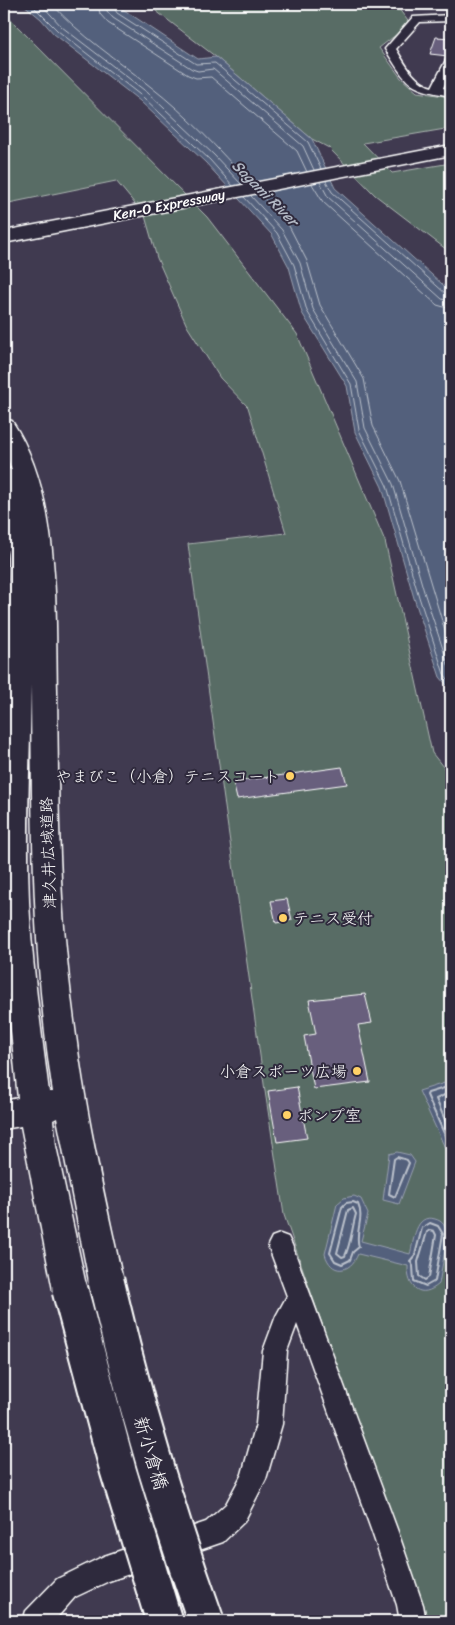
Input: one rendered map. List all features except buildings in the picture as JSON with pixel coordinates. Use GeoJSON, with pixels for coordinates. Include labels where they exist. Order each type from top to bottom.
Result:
{"type":"FeatureCollection","features":[{"type":"Feature","properties":{"kind":"main road","name":"Ken-O Expressway"},"geometry":{"type":"LineString","coordinates":[[4,224],[451,140]]}},
{"type":"Feature","properties":{"kind":"main road","name":"Ken-O Expressway"},"geometry":{"type":"LineString","coordinates":[[4,239],[54,227],[451,150]]}},
{"type":"Feature","properties":{"kind":"main road","name":"津久井広域道路"},"geometry":{"type":"LineString","coordinates":[[4,426],[15,447],[30,491],[36,514],[43,565],[48,899],[53,962],[70,1102],[106,1281]]}},
{"type":"Feature","properties":{"kind":"main road","name":"津久井広域道路"},"geometry":{"type":"LineString","coordinates":[[4,475],[12,503],[20,553],[21,608],[14,794],[15,903],[20,987],[19,1112],[42,1162],[70,1290]]}},
{"type":"Feature","properties":{"kind":"main road"},"geometry":{"type":"LineString","coordinates":[[19,1112],[70,1102]]}},
{"type":"Feature","properties":{"kind":"main road","name":"新小倉橋"},"geometry":{"type":"LineString","coordinates":[[106,1281],[120,1343],[173,1527],[206,1621]]}},
{"type":"Feature","properties":{"kind":"main road","name":"新小倉橋"},"geometry":{"type":"LineString","coordinates":[[70,1290],[118,1470],[164,1621]]}},
{"type":"Feature","properties":{"kind":"street"},"geometry":{"type":"LineString","coordinates":[[451,18],[417,19],[390,49],[409,76],[423,88],[451,93]]}},
{"type":"Feature","properties":{"kind":"street"},"geometry":{"type":"LineString","coordinates":[[436,90],[451,60]]}},
{"type":"Feature","properties":{"kind":"street"},"geometry":{"type":"LineString","coordinates":[[280,1245],[385,1532],[410,1605],[413,1621]]}},
{"type":"Feature","properties":{"kind":"street"},"geometry":{"type":"LineString","coordinates":[[36,1621],[66,1588],[104,1569],[214,1532],[235,1513],[253,1479],[269,1424],[275,1352],[284,1324],[299,1298]]}},
{"type":"Feature","properties":{"kind":"green space"},"geometry":{"type":"Polygon","coordinates":[[[147,4],[395,4],[408,21],[397,34],[379,48],[401,78],[417,92],[451,97],[451,128],[363,143],[392,173],[451,163],[451,253],[375,195],[329,148],[312,139],[216,57],[147,4]]]}},
{"type":"Feature","properties":{"kind":"green space","name":"小倉スポーツ広場"},"geometry":{"type":"Polygon","coordinates":[[[4,13],[207,217],[297,334],[385,541],[432,753],[451,777],[451,1621],[427,1621],[425,1609],[345,1390],[284,1215],[265,1091],[188,544],[286,533],[248,407],[220,378],[187,326],[157,258],[145,216],[116,181],[4,204],[4,13]]]}},
{"type":"Feature","properties":{"kind":"water","name":"Sagami River"},"geometry":{"type":"Polygon","coordinates":[[[23,4],[115,4],[198,59],[216,57],[312,139],[335,188],[451,292],[451,690],[440,677],[414,598],[382,487],[355,432],[347,386],[302,313],[289,267],[272,235],[206,163],[140,101],[54,34],[41,19],[23,4]]]}},
{"type":"Feature","properties":{"kind":"water"},"geometry":{"type":"Polygon","coordinates":[[[451,1081],[451,1161],[419,1091],[451,1081]]]}},
{"type":"Feature","properties":{"kind":"water"},"geometry":{"type":"Polygon","coordinates":[[[397,1152],[410,1155],[415,1162],[399,1204],[383,1200],[389,1154],[397,1152]]]}},
{"type":"Feature","properties":{"kind":"water"},"geometry":{"type":"Polygon","coordinates":[[[354,1196],[361,1199],[368,1214],[361,1241],[410,1254],[416,1229],[423,1220],[428,1218],[435,1219],[445,1226],[448,1234],[439,1284],[432,1289],[421,1291],[413,1286],[408,1274],[408,1266],[358,1254],[355,1261],[346,1268],[336,1269],[332,1266],[325,1254],[337,1204],[344,1198],[354,1196]]]}},
{"type":"Feature","properties":{"kind":"place","name":"やまびこ（小倉）テニスコート"},"geometry":{"type":"Point","coordinates":[290,776]}},
{"type":"Feature","properties":{"kind":"place","name":"テニス受付"},"geometry":{"type":"Point","coordinates":[283,918]}},
{"type":"Feature","properties":{"kind":"place","name":"小倉スポーツ広場"},"geometry":{"type":"Point","coordinates":[357,1071]}},
{"type":"Feature","properties":{"kind":"place","name":"ポンプ室"},"geometry":{"type":"Point","coordinates":[287,1115]}}]}
